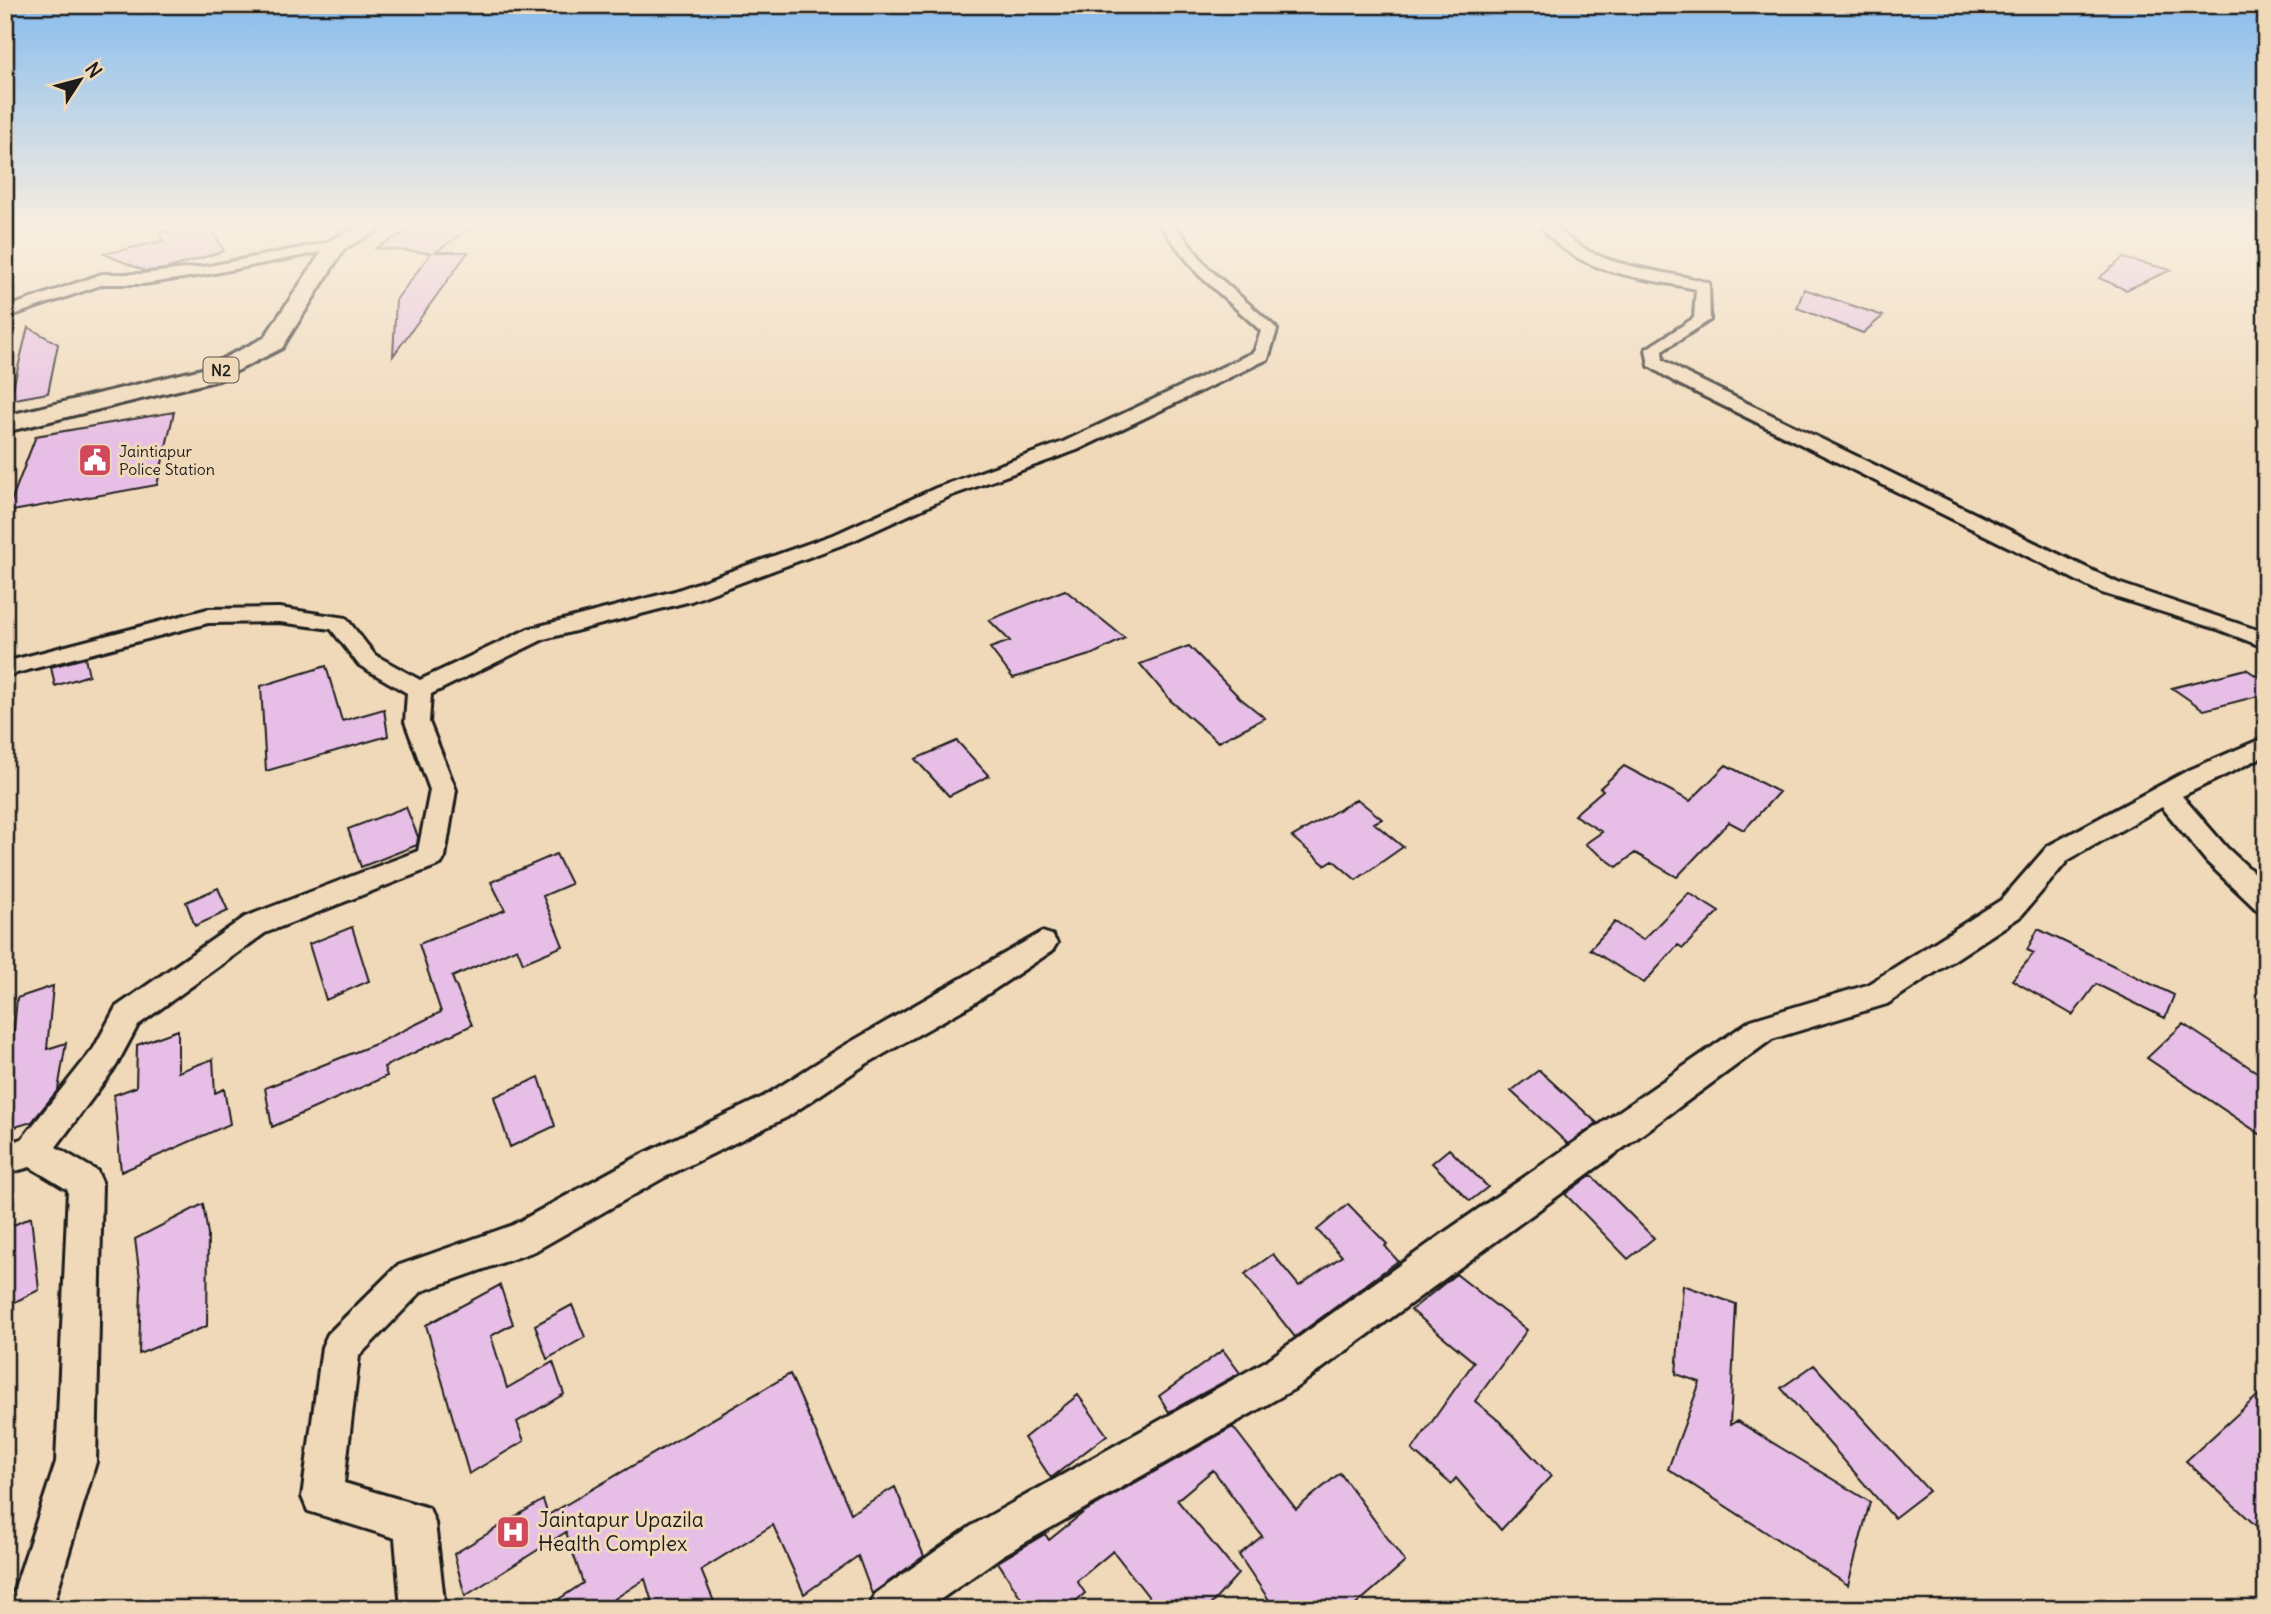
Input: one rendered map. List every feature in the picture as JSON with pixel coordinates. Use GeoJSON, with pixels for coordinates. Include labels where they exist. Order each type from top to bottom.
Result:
{"type":"FeatureCollection","features":[{"type":"Feature","properties":{"kind":"highway","name":"N2"},"geometry":{"type":"LineString","coordinates":[[5,424],[210,375],[273,343],[301,299]]}},
{"type":"Feature","properties":{"kind":"street"},"geometry":{"type":"LineString","coordinates":[[5,313],[44,299]]}},
{"type":"Feature","properties":{"kind":"street"},"geometry":{"type":"LineString","coordinates":[[419,690],[536,634],[683,596],[845,537],[943,492],[1070,446],[1262,355],[1269,330],[1235,299]]}},
{"type":"Feature","properties":{"kind":"street"},"geometry":{"type":"LineString","coordinates":[[1703,299],[1702,320],[1654,349],[1655,362],[1681,378],[2110,588],[2206,618],[2266,642]]}},
{"type":"Feature","properties":{"kind":"street"},"geometry":{"type":"LineString","coordinates":[[5,669],[208,616],[279,615],[338,623],[367,660],[419,690]]}},
{"type":"Feature","properties":{"kind":"street"},"geometry":{"type":"LineString","coordinates":[[30,1609],[76,1462],[86,1182],[19,1155],[105,1057],[127,1016],[255,925],[431,857],[443,790],[417,722],[419,690]]}},
{"type":"Feature","properties":{"kind":"street"},"geometry":{"type":"LineString","coordinates":[[890,1609],[988,1540],[1280,1375],[1461,1242],[1762,1030],[1876,995],[2011,908],[2058,853],[2165,794],[2266,745]]}},
{"type":"Feature","properties":{"kind":"street"},"geometry":{"type":"LineString","coordinates":[[2165,794],[2217,855],[2266,901]]}},
{"type":"Feature","properties":{"kind":"street"},"geometry":{"type":"LineString","coordinates":[[422,1609],[414,1523],[322,1497],[341,1347],[410,1278],[522,1239],[653,1166],[775,1107],[855,1055],[960,996],[1042,943]]}},
{"type":"Feature","properties":{"kind":"building"},"geometry":{"type":"Polygon","coordinates":[[[434,299],[393,356],[396,300],[434,299]]]}},
{"type":"Feature","properties":{"kind":"building"},"geometry":{"type":"Polygon","coordinates":[[[1800,299],[1834,299],[1883,316],[1863,333],[1797,308],[1800,299]]]}},
{"type":"Feature","properties":{"kind":"building"},"geometry":{"type":"Polygon","coordinates":[[[28,327],[58,344],[48,393],[10,400],[28,327]]]}},
{"type":"Feature","properties":{"kind":"building","name":"Jaintiapur Police Station"},"geometry":{"type":"Polygon","coordinates":[[[174,412],[157,485],[7,512],[36,436],[174,412]]]}},
{"type":"Feature","properties":{"kind":"building"},"geometry":{"type":"Polygon","coordinates":[[[1065,590],[1125,638],[1093,654],[1013,678],[990,648],[1010,641],[989,620],[1065,590]]]}},
{"type":"Feature","properties":{"kind":"building"},"geometry":{"type":"Polygon","coordinates":[[[1189,646],[1240,698],[1265,718],[1218,742],[1170,700],[1140,664],[1189,646]]]}},
{"type":"Feature","properties":{"kind":"building"},"geometry":{"type":"Polygon","coordinates":[[[85,658],[89,675],[55,686],[51,667],[85,658]]]}},
{"type":"Feature","properties":{"kind":"building"},"geometry":{"type":"Polygon","coordinates":[[[326,666],[342,721],[384,709],[388,736],[266,771],[261,686],[326,666]]]}},
{"type":"Feature","properties":{"kind":"building"},"geometry":{"type":"Polygon","coordinates":[[[2246,669],[2266,682],[2266,694],[2204,710],[2172,688],[2246,669]]]}},
{"type":"Feature","properties":{"kind":"building"},"geometry":{"type":"Polygon","coordinates":[[[957,741],[989,776],[949,796],[915,759],[957,741]]]}},
{"type":"Feature","properties":{"kind":"building"},"geometry":{"type":"Polygon","coordinates":[[[1726,765],[1779,792],[1744,830],[1729,822],[1677,877],[1635,853],[1617,867],[1585,844],[1602,832],[1574,815],[1603,790],[1600,788],[1624,766],[1690,801],[1726,765]]]}},
{"type":"Feature","properties":{"kind":"building"},"geometry":{"type":"Polygon","coordinates":[[[1357,799],[1382,819],[1374,823],[1403,847],[1356,880],[1333,860],[1325,865],[1292,837],[1357,799]]]}},
{"type":"Feature","properties":{"kind":"building"},"geometry":{"type":"Polygon","coordinates":[[[406,807],[418,837],[417,845],[361,867],[348,829],[406,807]]]}},
{"type":"Feature","properties":{"kind":"building"},"geometry":{"type":"Polygon","coordinates":[[[556,854],[571,884],[543,896],[563,946],[523,963],[517,948],[452,977],[472,1025],[384,1067],[387,1076],[272,1127],[265,1088],[378,1043],[441,1012],[419,944],[505,910],[491,882],[556,854]]]}},
{"type":"Feature","properties":{"kind":"building"},"geometry":{"type":"Polygon","coordinates":[[[218,888],[228,911],[195,926],[186,902],[218,888]]]}},
{"type":"Feature","properties":{"kind":"building"},"geometry":{"type":"Polygon","coordinates":[[[1689,893],[1719,912],[1683,948],[1678,945],[1644,983],[1590,949],[1615,922],[1643,940],[1689,893]]]}},
{"type":"Feature","properties":{"kind":"building"},"geometry":{"type":"Polygon","coordinates":[[[352,927],[369,981],[326,1000],[309,944],[352,927]]]}},
{"type":"Feature","properties":{"kind":"building"},"geometry":{"type":"Polygon","coordinates":[[[2038,929],[2174,995],[2165,1018],[2096,984],[2073,1015],[2012,980],[2034,953],[2027,950],[2038,929]]]}},
{"type":"Feature","properties":{"kind":"building"},"geometry":{"type":"Polygon","coordinates":[[[53,986],[47,1049],[66,1043],[58,1090],[32,1122],[5,1130],[5,1062],[11,1060],[17,998],[53,986]]]}},
{"type":"Feature","properties":{"kind":"building"},"geometry":{"type":"Polygon","coordinates":[[[2183,1024],[2266,1078],[2266,1138],[2147,1058],[2183,1024]]]}},
{"type":"Feature","properties":{"kind":"building"},"geometry":{"type":"Polygon","coordinates":[[[178,1030],[178,1072],[213,1059],[215,1093],[224,1089],[230,1124],[121,1172],[114,1095],[136,1087],[137,1045],[178,1030]]]}},
{"type":"Feature","properties":{"kind":"building"},"geometry":{"type":"Polygon","coordinates":[[[1539,1070],[1597,1123],[1568,1144],[1511,1091],[1539,1070]]]}},
{"type":"Feature","properties":{"kind":"building"},"geometry":{"type":"Polygon","coordinates":[[[539,1077],[555,1126],[510,1147],[494,1097],[539,1077]]]}},
{"type":"Feature","properties":{"kind":"building"},"geometry":{"type":"Polygon","coordinates":[[[1449,1149],[1488,1187],[1470,1201],[1432,1163],[1449,1149]]]}},
{"type":"Feature","properties":{"kind":"building"},"geometry":{"type":"Polygon","coordinates":[[[1591,1175],[1654,1238],[1628,1259],[1565,1194],[1591,1175]]]}},
{"type":"Feature","properties":{"kind":"building"},"geometry":{"type":"Polygon","coordinates":[[[203,1204],[208,1234],[207,1326],[139,1354],[141,1286],[135,1239],[203,1204]]]}},
{"type":"Feature","properties":{"kind":"building"},"geometry":{"type":"Polygon","coordinates":[[[1348,1204],[1387,1244],[1385,1246],[1398,1261],[1295,1337],[1245,1274],[1273,1254],[1299,1286],[1342,1256],[1317,1230],[1348,1204]]]}},
{"type":"Feature","properties":{"kind":"building"},"geometry":{"type":"Polygon","coordinates":[[[31,1217],[39,1290],[5,1307],[5,1229],[31,1217]]]}},
{"type":"Feature","properties":{"kind":"building"},"geometry":{"type":"Polygon","coordinates":[[[1456,1274],[1527,1330],[1475,1401],[1499,1421],[1551,1476],[1501,1530],[1456,1478],[1451,1484],[1412,1450],[1474,1362],[1411,1310],[1456,1274]]]}},
{"type":"Feature","properties":{"kind":"building"},"geometry":{"type":"Polygon","coordinates":[[[500,1285],[513,1324],[491,1336],[507,1388],[553,1362],[564,1394],[517,1422],[524,1441],[469,1474],[426,1325],[500,1285]]]}},
{"type":"Feature","properties":{"kind":"building"},"geometry":{"type":"Polygon","coordinates":[[[1683,1285],[1736,1304],[1730,1425],[1737,1421],[1870,1502],[1848,1585],[1668,1469],[1700,1382],[1676,1374],[1683,1285]]]}},
{"type":"Feature","properties":{"kind":"building"},"geometry":{"type":"Polygon","coordinates":[[[572,1305],[585,1337],[547,1359],[535,1325],[572,1305]]]}},
{"type":"Feature","properties":{"kind":"building"},"geometry":{"type":"Polygon","coordinates":[[[1223,1350],[1240,1373],[1169,1412],[1159,1396],[1223,1350]]]}},
{"type":"Feature","properties":{"kind":"building"},"geometry":{"type":"Polygon","coordinates":[[[1814,1365],[1929,1491],[1894,1518],[1781,1388],[1814,1365]]]}},
{"type":"Feature","properties":{"kind":"building"},"geometry":{"type":"Polygon","coordinates":[[[790,1374],[851,1513],[895,1487],[924,1556],[872,1594],[858,1556],[804,1594],[773,1525],[701,1570],[717,1609],[654,1609],[645,1579],[599,1609],[544,1609],[583,1583],[566,1532],[465,1596],[454,1554],[543,1500],[548,1515],[790,1374]]]}},
{"type":"Feature","properties":{"kind":"building"},"geometry":{"type":"Polygon","coordinates":[[[2266,1388],[2266,1535],[2186,1461],[2266,1388]]]}},
{"type":"Feature","properties":{"kind":"building"},"geometry":{"type":"Polygon","coordinates":[[[1078,1395],[1107,1435],[1051,1478],[1024,1438],[1078,1395]]]}},
{"type":"Feature","properties":{"kind":"building"},"geometry":{"type":"Polygon","coordinates":[[[1233,1427],[1296,1509],[1340,1473],[1405,1562],[1351,1609],[1275,1609],[1239,1555],[1262,1536],[1213,1470],[1177,1500],[1238,1574],[1207,1609],[1158,1609],[1113,1551],[1077,1581],[1085,1593],[1067,1609],[1028,1609],[998,1562],[1045,1534],[1049,1540],[1084,1512],[1233,1427]]]}},
{"type":"Feature","properties":{"kind":"place","name":"Jaintiapur Police Station"},"geometry":{"type":"Point","coordinates":[95,460]}},
{"type":"Feature","properties":{"kind":"place","name":"Jaintapur Upazila Health Complex"},"geometry":{"type":"Point","coordinates":[513,1532]}}]}
